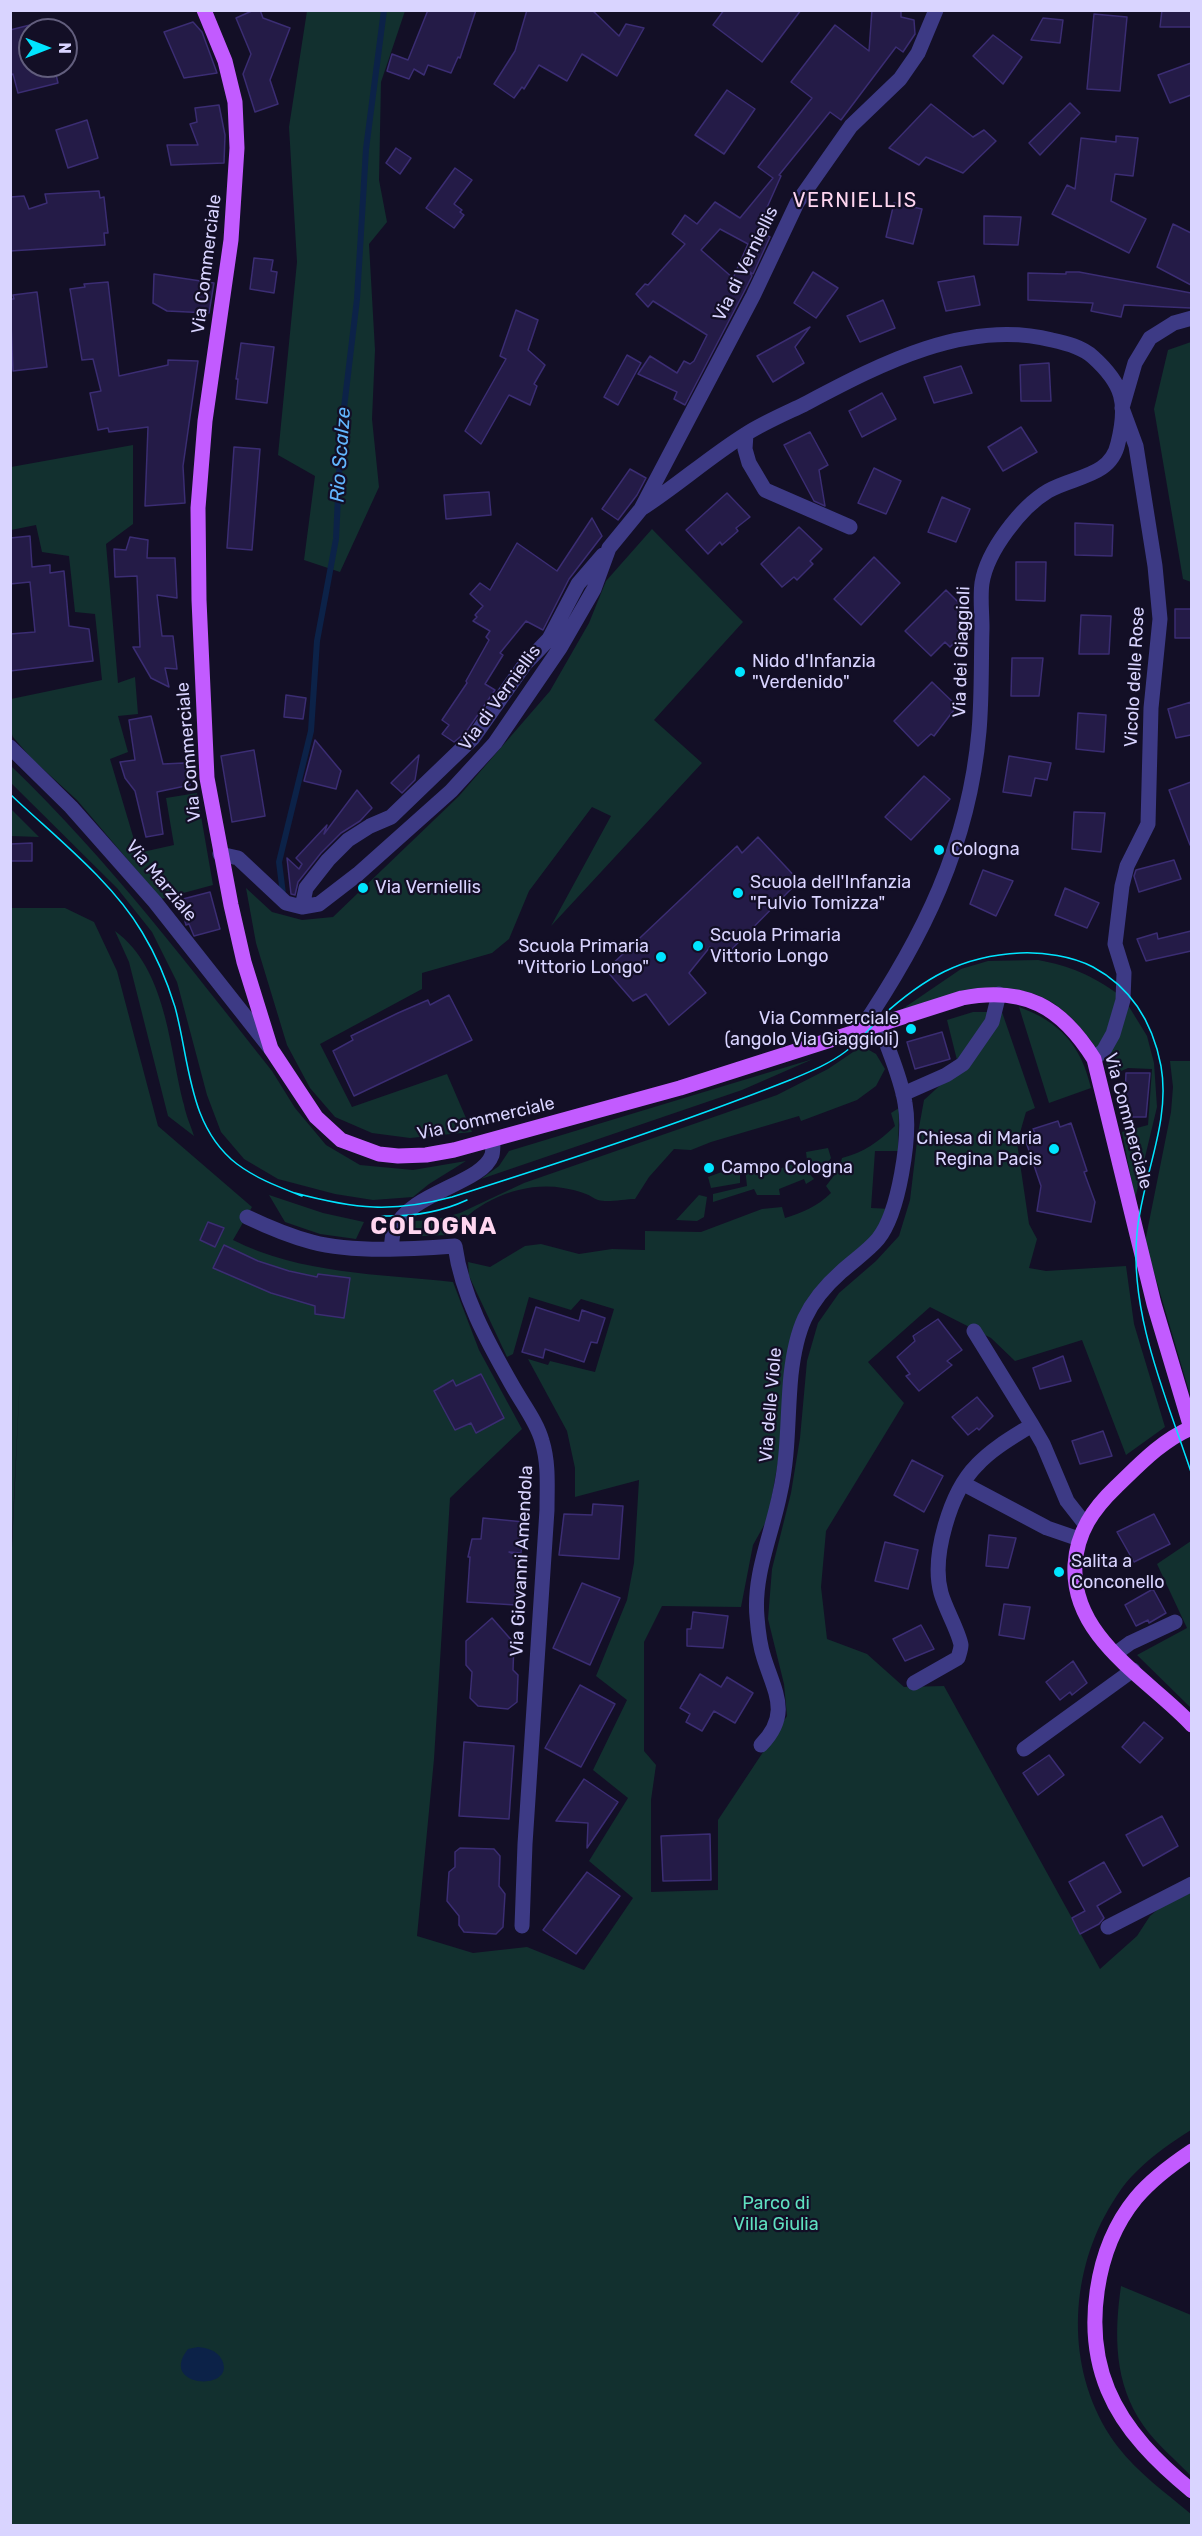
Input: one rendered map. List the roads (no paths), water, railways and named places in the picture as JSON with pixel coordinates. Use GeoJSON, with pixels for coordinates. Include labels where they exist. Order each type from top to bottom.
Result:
{"type":"FeatureCollection","features":[{"type":"Feature","properties":{"kind":"main road","name":"Via Commerciale"},"geometry":{"type":"LineString","coordinates":[[204,10],[225,61],[235,102],[237,148],[231,240],[205,422],[198,508],[207,778],[220,854],[244,962],[271,1049],[316,1117],[341,1140],[361,1149],[398,1156],[426,1155],[493,1141],[680,1089],[962,998],[984,993],[1026,998],[1051,1011],[1069,1024],[1094,1059],[1154,1304],[1191,1429]]}},
{"type":"Feature","properties":{"kind":"main road"},"geometry":{"type":"LineString","coordinates":[[1191,1429],[1178,1433],[1156,1449],[1101,1501],[1085,1524],[1079,1539],[1074,1573],[1076,1591],[1092,1628],[1115,1654],[1191,1725]]}},
{"type":"Feature","properties":{"kind":"main road"},"geometry":{"type":"LineString","coordinates":[[1191,2151],[1158,2174],[1135,2199],[1118,2227],[1098,2286],[1095,2321],[1099,2359],[1108,2389],[1119,2410],[1133,2433],[1158,2462],[1191,2491]]}},
{"type":"Feature","properties":{"kind":"street","name":"Via di Verniellis"},"geometry":{"type":"LineString","coordinates":[[609,548],[594,588],[560,648],[533,691],[495,743],[451,791],[358,874],[319,904],[302,906],[306,888],[342,847],[370,826],[391,817],[473,738],[525,664],[549,639],[578,584],[641,509],[764,275],[797,203],[851,126],[900,79],[918,53],[936,10]]}},
{"type":"Feature","properties":{"kind":"street"},"geometry":{"type":"LineString","coordinates":[[1122,408],[1134,363],[1150,338],[1173,323],[1191,318]]}},
{"type":"Feature","properties":{"kind":"street","name":"Via dei Giaggioli"},"geometry":{"type":"LineString","coordinates":[[641,509],[673,489],[746,434],[869,370],[935,346],[977,336],[1003,333],[1040,337],[1067,343],[1088,352],[1109,371],[1119,386],[1122,408],[1118,446],[1108,464],[1095,474],[1057,486],[1031,503],[1008,528],[986,572],[982,587],[979,732],[973,781],[964,821],[929,916],[892,984],[859,1032]]}},
{"type":"Feature","properties":{"kind":"street","name":"Vicolo delle Rose"},"geometry":{"type":"LineString","coordinates":[[1094,1059],[1104,1050],[1113,1034],[1123,1000],[1125,981],[1115,944],[1122,886],[1127,866],[1148,824],[1151,708],[1160,619],[1155,566],[1140,468],[1136,446],[1122,408]]}},
{"type":"Feature","properties":{"kind":"street"},"geometry":{"type":"LineString","coordinates":[[746,434],[745,449],[749,463],[765,490],[850,527]]}},
{"type":"Feature","properties":{"kind":"street","name":"Via Marziale"},"geometry":{"type":"LineString","coordinates":[[10,747],[71,807],[155,902],[271,1049]]}},
{"type":"Feature","properties":{"kind":"street"},"geometry":{"type":"LineString","coordinates":[[220,854],[237,858],[286,903],[302,906]]}},
{"type":"Feature","properties":{"kind":"street"},"geometry":{"type":"LineString","coordinates":[[903,1094],[946,1075],[963,1064],[992,1022],[999,994]]}},
{"type":"Feature","properties":{"kind":"street","name":"Via delle Viole"},"geometry":{"type":"LineString","coordinates":[[761,1746],[775,1726],[779,1713],[775,1686],[764,1657],[758,1628],[757,1589],[785,1465],[795,1344],[799,1329],[816,1299],[839,1273],[877,1240],[893,1214],[906,1128],[903,1094],[880,1025]]}},
{"type":"Feature","properties":{"kind":"street"},"geometry":{"type":"LineString","coordinates":[[392,1249],[394,1230],[404,1216],[434,1192],[485,1165],[492,1155],[493,1141]]}},
{"type":"Feature","properties":{"kind":"street","name":"Via Giovanni Amendola"},"geometry":{"type":"LineString","coordinates":[[247,1217],[273,1230],[314,1243],[392,1249],[455,1246],[459,1272],[473,1309],[495,1356],[542,1439],[546,1460],[547,1510],[525,1844],[522,1926]]}},
{"type":"Feature","properties":{"kind":"street"},"geometry":{"type":"LineString","coordinates":[[974,1332],[1043,1444],[1067,1501],[1085,1524]]}},
{"type":"Feature","properties":{"kind":"street"},"geometry":{"type":"LineString","coordinates":[[914,1683],[958,1658],[961,1646],[942,1597],[938,1562],[941,1539],[947,1520],[975,1467],[996,1448],[1032,1425]]}},
{"type":"Feature","properties":{"kind":"street"},"geometry":{"type":"LineString","coordinates":[[964,1484],[1047,1528],[1079,1539]]}},
{"type":"Feature","properties":{"kind":"street"},"geometry":{"type":"LineString","coordinates":[[1115,1654],[1130,1643],[1174,1622]]}},
{"type":"Feature","properties":{"kind":"street"},"geometry":{"type":"LineString","coordinates":[[1024,1749],[1133,1670]]}},
{"type":"Feature","properties":{"kind":"street"},"geometry":{"type":"LineString","coordinates":[[1108,1927],[1191,1884]]}},
{"type":"Feature","properties":{"kind":"water"},"geometry":{"type":"Polygon","coordinates":[[[198,2347],[212,2350],[220,2357],[224,2370],[219,2377],[210,2381],[199,2381],[189,2378],[182,2372],[181,2362],[188,2349],[198,2347]]]}},
{"type":"Feature","properties":{"kind":"waterway","name":"Rio Scalze"},"geometry":{"type":"LineString","coordinates":[[283,894],[279,862],[311,731],[317,641],[336,539],[341,433],[357,299],[366,149],[384,10]]}},
{"type":"Feature","properties":{"kind":"tram line"},"geometry":{"type":"LineString","coordinates":[[10,794],[98,877],[114,894],[142,932],[161,968],[175,1007],[193,1092],[200,1112],[221,1149],[252,1174],[302,1196]]}},
{"type":"Feature","properties":{"kind":"tram line"},"geometry":{"type":"LineString","coordinates":[[295,1193],[336,1203],[373,1207],[411,1205],[452,1197],[664,1127],[812,1071],[850,1048],[897,1003],[928,980],[961,964],[999,955],[1020,953],[1067,957],[1093,967],[1119,985],[1130,996],[1146,1022],[1161,1066],[1162,1108],[1140,1212],[1136,1264],[1144,1325],[1152,1356],[1192,1475]]}},
{"type":"Feature","properties":{"kind":"tram line"},"geometry":{"type":"LineString","coordinates":[[380,1216],[425,1213],[467,1200]]}},
{"type":"Feature","properties":{"kind":"place","name":"Nido d'Infanzia \"Verdenido\""},"geometry":{"type":"Point","coordinates":[740,672]}},
{"type":"Feature","properties":{"kind":"place","name":"Cologna"},"geometry":{"type":"Point","coordinates":[939,850]}},
{"type":"Feature","properties":{"kind":"place","name":"Via Verniellis"},"geometry":{"type":"Point","coordinates":[363,888]}},
{"type":"Feature","properties":{"kind":"place","name":"Scuola dell'Infanzia \"Fulvio Tomizza\""},"geometry":{"type":"Point","coordinates":[738,893]}},
{"type":"Feature","properties":{"kind":"place","name":"Scuola Primaria Vittorio Longo"},"geometry":{"type":"Point","coordinates":[698,946]}},
{"type":"Feature","properties":{"kind":"place","name":"Scuola Primaria \"Vittorio Longo\""},"geometry":{"type":"Point","coordinates":[661,957]}},
{"type":"Feature","properties":{"kind":"place","name":"Via Commerciale (angolo Via Giaggioli)"},"geometry":{"type":"Point","coordinates":[911,1029]}},
{"type":"Feature","properties":{"kind":"place","name":"Chiesa di Maria Regina Pacis"},"geometry":{"type":"Point","coordinates":[1054,1149]}},
{"type":"Feature","properties":{"kind":"place","name":"Campo Cologna"},"geometry":{"type":"Point","coordinates":[709,1168]}},
{"type":"Feature","properties":{"kind":"place","name":"Salita a Conconello"},"geometry":{"type":"Point","coordinates":[1059,1572]}},
{"type":"Feature","properties":{"kind":"district","name":"VERNIELLIS"},"geometry":{"type":"Point","coordinates":[855,201]}},
{"type":"Feature","properties":{"kind":"district","name":"COLOGNA"},"geometry":{"type":"Point","coordinates":[434,1227]}},
{"type":"Feature","properties":{"kind":"park label","name":"Parco di Villa Giulia"},"geometry":{"type":"Point","coordinates":[776,2214]}}]}
